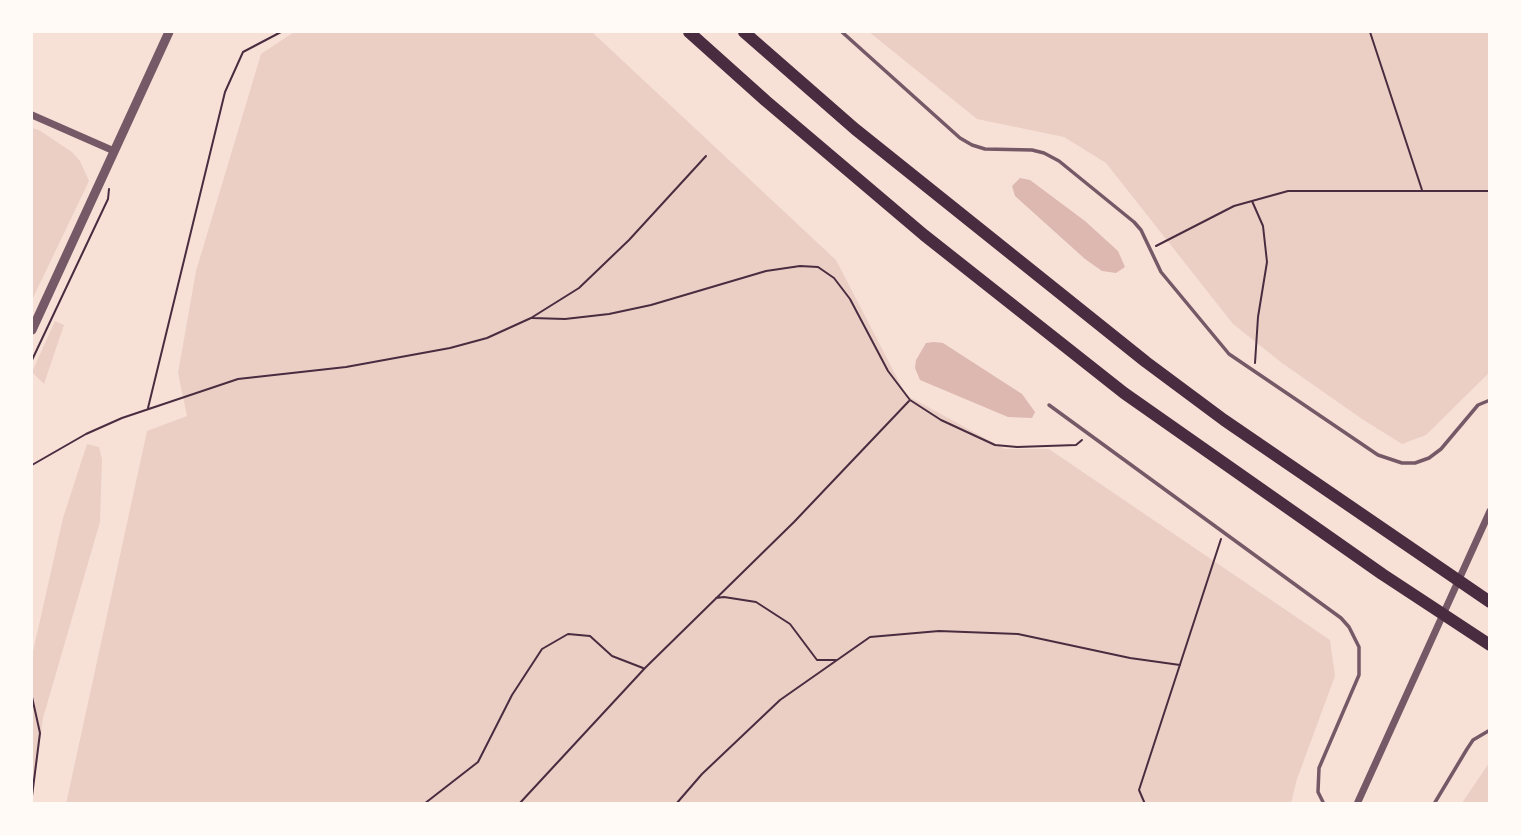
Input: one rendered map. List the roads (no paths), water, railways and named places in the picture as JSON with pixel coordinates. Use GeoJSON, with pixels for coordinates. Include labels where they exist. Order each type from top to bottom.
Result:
{"type":"FeatureCollection","features":[{"type":"Feature","properties":{"kind":"highway"},"geometry":{"type":"LineString","coordinates":[[690,32],[766,101],[924,235],[1124,393],[1295,514],[1489,645]]}},
{"type":"Feature","properties":{"kind":"highway"},"geometry":{"type":"LineString","coordinates":[[744,32],[855,129],[1146,362],[1280,459],[1489,602]]}},
{"type":"Feature","properties":{"kind":"street"},"geometry":{"type":"LineString","coordinates":[[32,330],[169,32]]}},
{"type":"Feature","properties":{"kind":"street"},"geometry":{"type":"LineString","coordinates":[[32,115],[114,151]]}},
{"type":"Feature","properties":{"kind":"street"},"geometry":{"type":"LineString","coordinates":[[1357,803],[1489,511]]}},
{"type":"Feature","properties":{"kind":"lane"},"geometry":{"type":"LineString","coordinates":[[842,32],[960,138],[985,149],[1032,150],[1059,161],[1134,222],[1141,230],[1161,272],[1229,354],[1378,455],[1402,463],[1422,460],[1441,449],[1478,405],[1489,400]]}},
{"type":"Feature","properties":{"kind":"lane"},"geometry":{"type":"LineString","coordinates":[[1049,405],[1341,618],[1354,636],[1359,647],[1359,675],[1319,768],[1318,792],[1324,803]]}},
{"type":"Feature","properties":{"kind":"lane"},"geometry":{"type":"LineString","coordinates":[[1434,803],[1467,749],[1474,740],[1489,730]]}}]}
